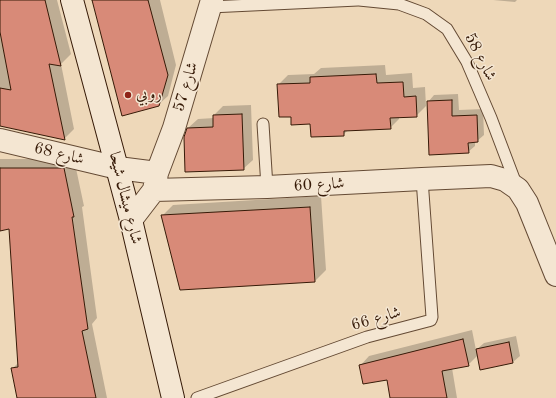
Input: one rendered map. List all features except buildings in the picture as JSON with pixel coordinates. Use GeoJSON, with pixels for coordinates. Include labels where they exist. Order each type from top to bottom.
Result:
{"type":"FeatureCollection","features":[{"type":"Feature","properties":{"kind":"street","name":"شارع ميشال شيحا"},"geometry":{"type":"LineString","coordinates":[[72,0],[118,168],[173,398]]}},
{"type":"Feature","properties":{"kind":"street","name":"شارع 57"},"geometry":{"type":"LineString","coordinates":[[156,181],[174,128],[211,4]]}},
{"type":"Feature","properties":{"kind":"street","name":"شارع 68"},"geometry":{"type":"LineString","coordinates":[[0,140],[118,168]]}},
{"type":"Feature","properties":{"kind":"street"},"geometry":{"type":"LineString","coordinates":[[118,168],[156,181],[131,220]]}},
{"type":"Feature","properties":{"kind":"street","name":"شارع 60"},"geometry":{"type":"LineString","coordinates":[[156,181],[267,188],[491,176],[505,180],[518,189]]}},
{"type":"Feature","properties":{"kind":"street"},"geometry":{"type":"LineString","coordinates":[[518,189],[527,203],[556,274]]}},
{"type":"Feature","properties":{"kind":"lane","name":"شارع 58"},"geometry":{"type":"LineString","coordinates":[[211,4],[359,0],[399,4],[426,14],[447,29],[467,62],[491,118],[518,189]]}},
{"type":"Feature","properties":{"kind":"lane"},"geometry":{"type":"LineString","coordinates":[[263,124],[267,188]]}},
{"type":"Feature","properties":{"kind":"lane","name":"شارع 66"},"geometry":{"type":"LineString","coordinates":[[196,398],[367,337],[431,320],[422,179]]}},
{"type":"Feature","properties":{"kind":"place","name":"روبي"},"geometry":{"type":"Point","coordinates":[128,95]}}]}
